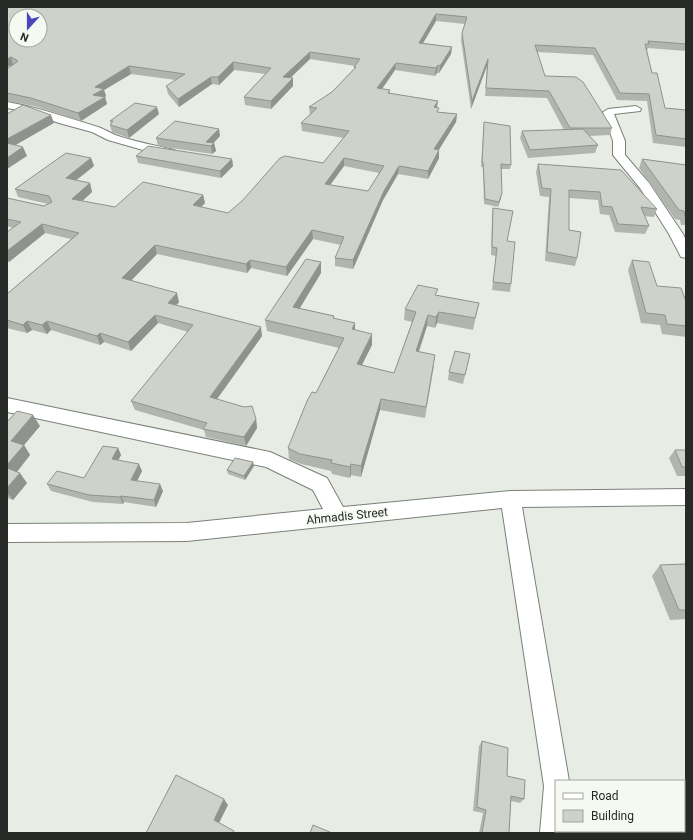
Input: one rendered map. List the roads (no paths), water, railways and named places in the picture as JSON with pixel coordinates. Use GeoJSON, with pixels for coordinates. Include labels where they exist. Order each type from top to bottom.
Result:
{"type":"FeatureCollection","features":[{"type":"Feature","properties":{"kind":"street"},"geometry":{"type":"LineString","coordinates":[[7,105],[30,109],[63,121],[96,130],[112,138],[154,150],[184,154]]}},
{"type":"Feature","properties":{"kind":"street"},"geometry":{"type":"LineString","coordinates":[[636,109],[608,112],[619,141],[620,155],[645,186],[676,234],[686,254]]}},
{"type":"Feature","properties":{"kind":"street"},"geometry":{"type":"LineString","coordinates":[[7,405],[270,460],[320,484],[338,517]]}},
{"type":"Feature","properties":{"kind":"street","name":"Ahmadis Street"},"geometry":{"type":"LineString","coordinates":[[7,532],[186,532],[511,499],[686,497]]}},
{"type":"Feature","properties":{"kind":"street"},"geometry":{"type":"LineString","coordinates":[[511,499],[556,780]]}},
{"type":"Feature","properties":{"kind":"street"},"geometry":{"type":"LineString","coordinates":[[554,833],[555,812]]}}]}
